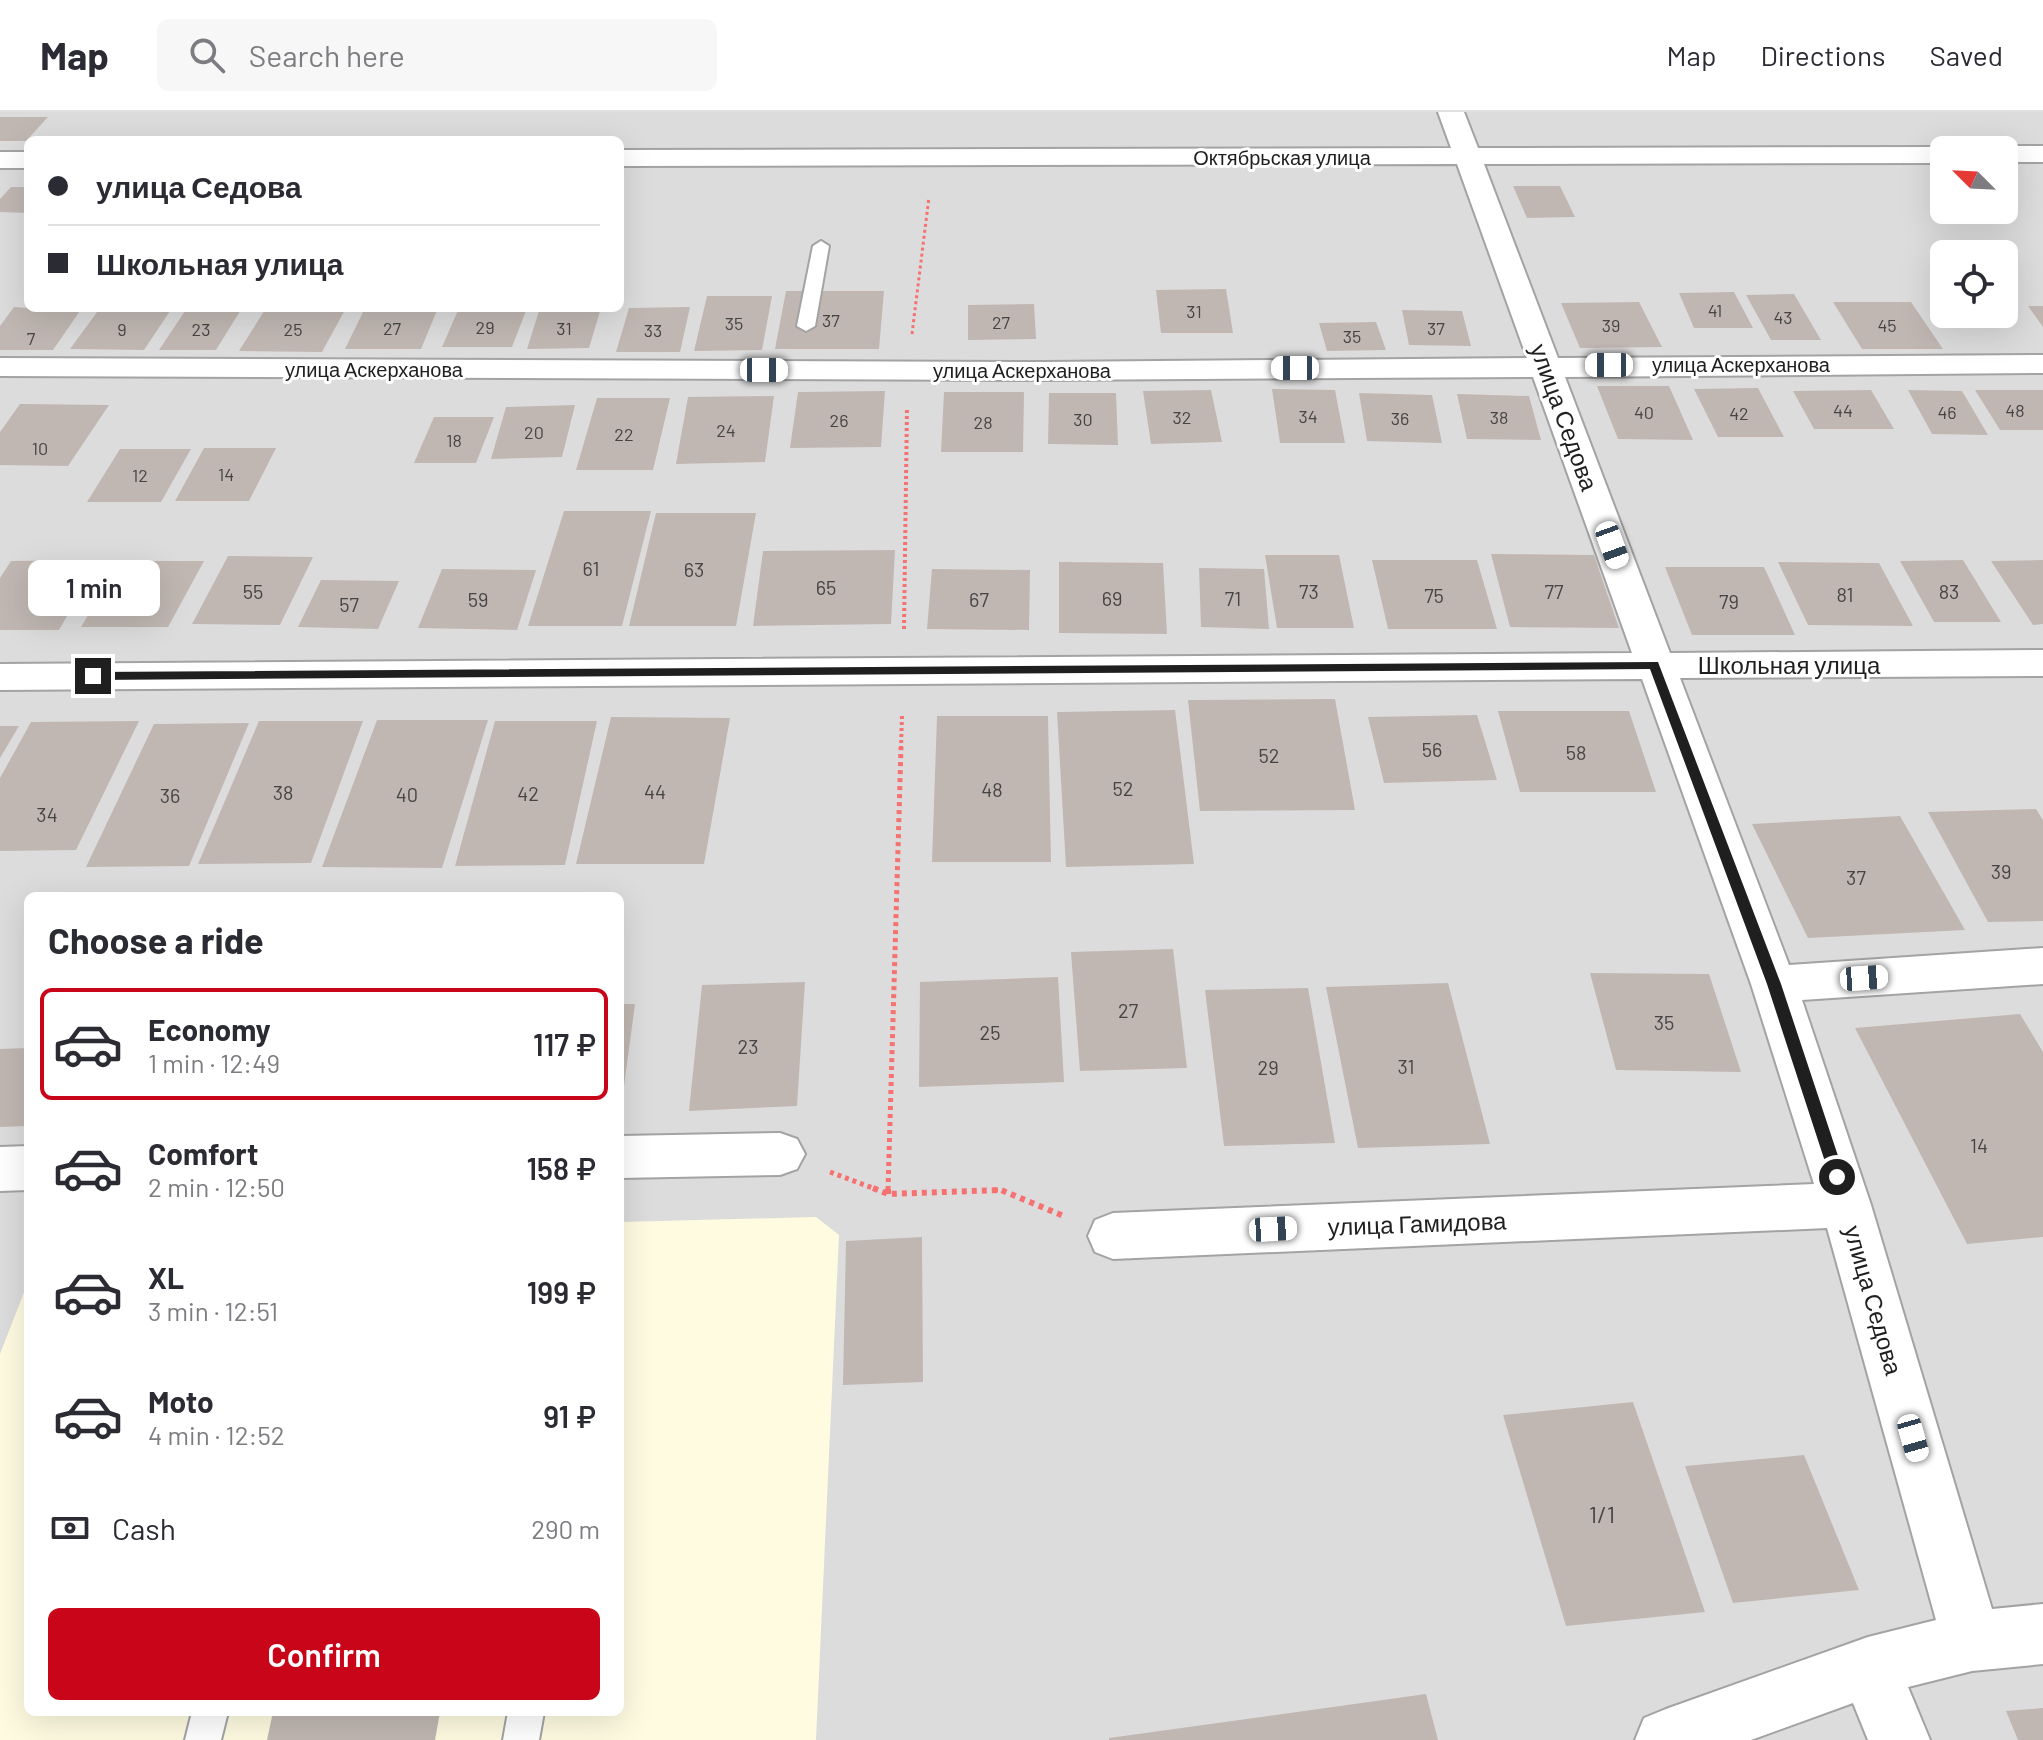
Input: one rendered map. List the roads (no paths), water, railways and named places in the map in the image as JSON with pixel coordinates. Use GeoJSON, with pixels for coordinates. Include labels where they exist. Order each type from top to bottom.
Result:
{"type":"FeatureCollection","features":[{"type":"Feature","properties":{"kind":"street","name":"улица Седова"},"geometry":{"type":"LineString","coordinates":[[1451,112],[1774,984],[1846,1205],[1972,1641]]}},
{"type":"Feature","properties":{"kind":"street"},"geometry":{"type":"LineString","coordinates":[[2018,154],[2043,154]]}},
{"type":"Feature","properties":{"kind":"street","name":"Октябрьская улица"},"geometry":{"type":"LineString","coordinates":[[624,158],[1930,155]]}},
{"type":"Feature","properties":{"kind":"street"},"geometry":{"type":"LineString","coordinates":[[0,160],[24,160]]}},
{"type":"Feature","properties":{"kind":"street","name":"улица Аскерханова"},"geometry":{"type":"LineString","coordinates":[[0,367],[1044,371],[1547,365],[2043,364]]}},
{"type":"Feature","properties":{"kind":"street","name":"Школьная улица"},"geometry":{"type":"LineString","coordinates":[[0,677],[2043,663]]}},
{"type":"Feature","properties":{"kind":"street"},"geometry":{"type":"LineString","coordinates":[[1774,984],[2043,966]]}},
{"type":"Feature","properties":{"kind":"street"},"geometry":{"type":"LineString","coordinates":[[624,1157],[780,1154]]}},
{"type":"Feature","properties":{"kind":"street"},"geometry":{"type":"LineString","coordinates":[[0,1169],[24,1168]]}},
{"type":"Feature","properties":{"kind":"street","name":"улица Гамидова"},"geometry":{"type":"LineString","coordinates":[[1113,1236],[1846,1205]]}},
{"type":"Feature","properties":{"kind":"street"},"geometry":{"type":"LineString","coordinates":[[1666,1740],[1868,1667],[1972,1641],[2043,1634]]}},
{"type":"Feature","properties":{"kind":"street"},"geometry":{"type":"LineString","coordinates":[[1868,1667],[1899,1740]]}},
{"type":"Feature","properties":{"kind":"lane"},"geometry":{"type":"LineString","coordinates":[[806,326],[821,246]]}},
{"type":"Feature","properties":{"kind":"lane"},"geometry":{"type":"LineString","coordinates":[[203,1740],[209,1716]]}},
{"type":"Feature","properties":{"kind":"lane"},"geometry":{"type":"LineString","coordinates":[[521,1740],[525,1716]]}}]}
